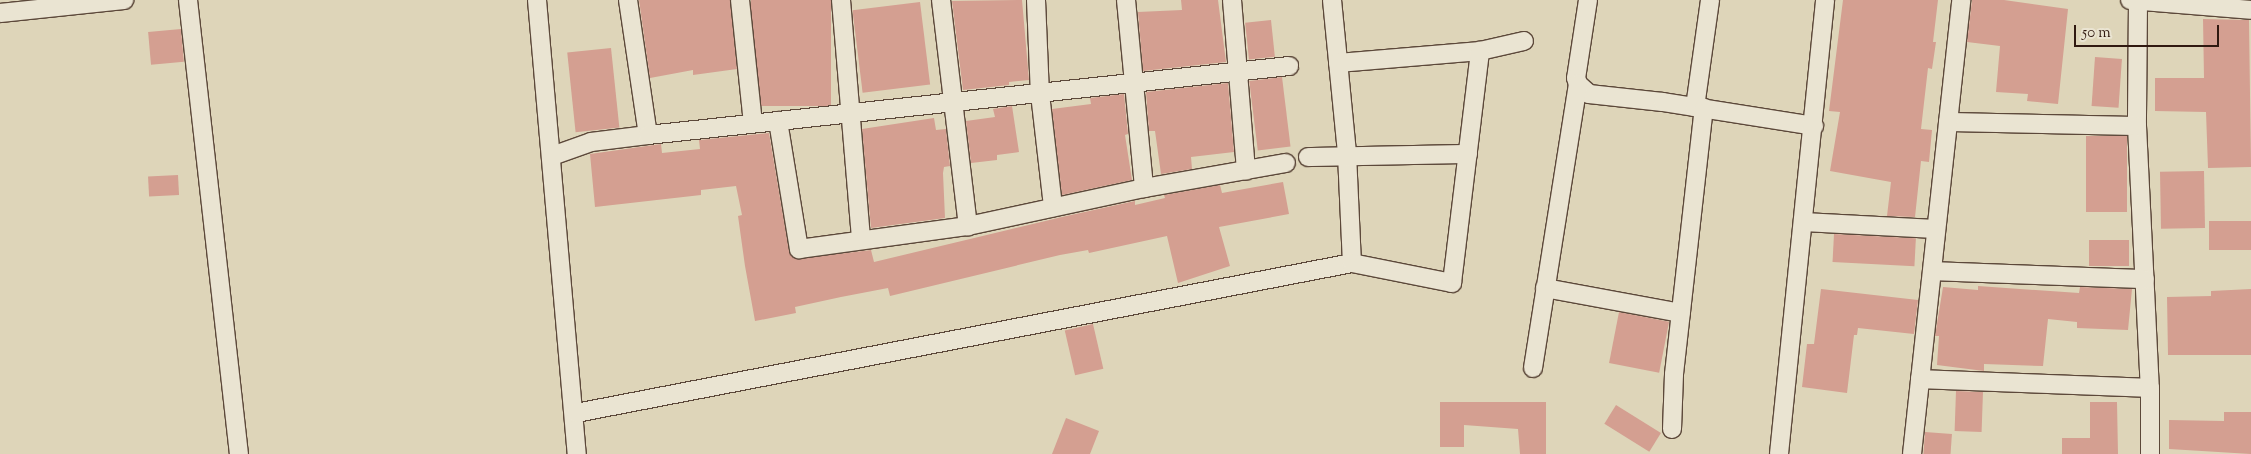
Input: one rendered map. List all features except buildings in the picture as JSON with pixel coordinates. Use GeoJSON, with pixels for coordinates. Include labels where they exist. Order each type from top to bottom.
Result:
{"type":"FeatureCollection","features":[{"type":"Feature","properties":{"kind":"street"},"geometry":{"type":"LineString","coordinates":[[0,13],[124,0]]}},
{"type":"Feature","properties":{"kind":"street"},"geometry":{"type":"LineString","coordinates":[[188,0],[239,454]]}},
{"type":"Feature","properties":{"kind":"street"},"geometry":{"type":"LineString","coordinates":[[537,0],[576,413],[577,454]]}},
{"type":"Feature","properties":{"kind":"street"},"geometry":{"type":"LineString","coordinates":[[628,0],[648,135]]}},
{"type":"Feature","properties":{"kind":"street"},"geometry":{"type":"LineString","coordinates":[[740,0],[753,123]]}},
{"type":"Feature","properties":{"kind":"street"},"geometry":{"type":"LineString","coordinates":[[841,0],[853,112],[861,238]]}},
{"type":"Feature","properties":{"kind":"street"},"geometry":{"type":"LineString","coordinates":[[941,0],[968,226]]}},
{"type":"Feature","properties":{"kind":"street"},"geometry":{"type":"LineString","coordinates":[[1036,0],[1040,94],[1053,208]]}},
{"type":"Feature","properties":{"kind":"street"},"geometry":{"type":"LineString","coordinates":[[1126,0],[1144,188]]}},
{"type":"Feature","properties":{"kind":"street"},"geometry":{"type":"LineString","coordinates":[[1232,0],[1246,170]]}},
{"type":"Feature","properties":{"kind":"street"},"geometry":{"type":"LineString","coordinates":[[1332,0],[1347,154],[1352,263]]}},
{"type":"Feature","properties":{"kind":"street"},"geometry":{"type":"LineString","coordinates":[[1533,368],[1578,84],[1588,0]]}},
{"type":"Feature","properties":{"kind":"street"},"geometry":{"type":"LineString","coordinates":[[1672,429],[1710,0]]}},
{"type":"Feature","properties":{"kind":"street"},"geometry":{"type":"LineString","coordinates":[[1779,454],[1814,126],[1825,0]]}},
{"type":"Feature","properties":{"kind":"street"},"geometry":{"type":"LineString","coordinates":[[1912,454],[1961,0]]}},
{"type":"Feature","properties":{"kind":"street"},"geometry":{"type":"LineString","coordinates":[[2150,454],[2150,388],[2137,126],[2134,0],[2251,10]]}},
{"type":"Feature","properties":{"kind":"street"},"geometry":{"type":"LineString","coordinates":[[1338,63],[1480,51],[1524,41]]}},
{"type":"Feature","properties":{"kind":"street"},"geometry":{"type":"LineString","coordinates":[[576,413],[1352,263],[1452,283],[1480,51]]}},
{"type":"Feature","properties":{"kind":"street"},"geometry":{"type":"LineString","coordinates":[[552,156],[591,142],[648,135],[853,112],[1040,94],[1134,81],[1238,73],[1288,66]]}},
{"type":"Feature","properties":{"kind":"street"},"geometry":{"type":"LineString","coordinates":[[1578,84],[1589,94],[1700,107],[1814,126]]}},
{"type":"Feature","properties":{"kind":"street"},"geometry":{"type":"LineString","coordinates":[[778,121],[798,249],[861,238],[968,226],[1144,188],[1286,163]]}},
{"type":"Feature","properties":{"kind":"street"},"geometry":{"type":"LineString","coordinates":[[1948,122],[2137,126]]}},
{"type":"Feature","properties":{"kind":"street"},"geometry":{"type":"LineString","coordinates":[[1308,157],[1347,154],[1468,154]]}},
{"type":"Feature","properties":{"kind":"street"},"geometry":{"type":"LineString","coordinates":[[1803,222],[1936,229]]}},
{"type":"Feature","properties":{"kind":"street"},"geometry":{"type":"LineString","coordinates":[[1933,271],[2145,279]]}},
{"type":"Feature","properties":{"kind":"street"},"geometry":{"type":"LineString","coordinates":[[1545,288],[1681,313]]}},
{"type":"Feature","properties":{"kind":"street"},"geometry":{"type":"LineString","coordinates":[[1920,379],[2150,388]]}}]}
